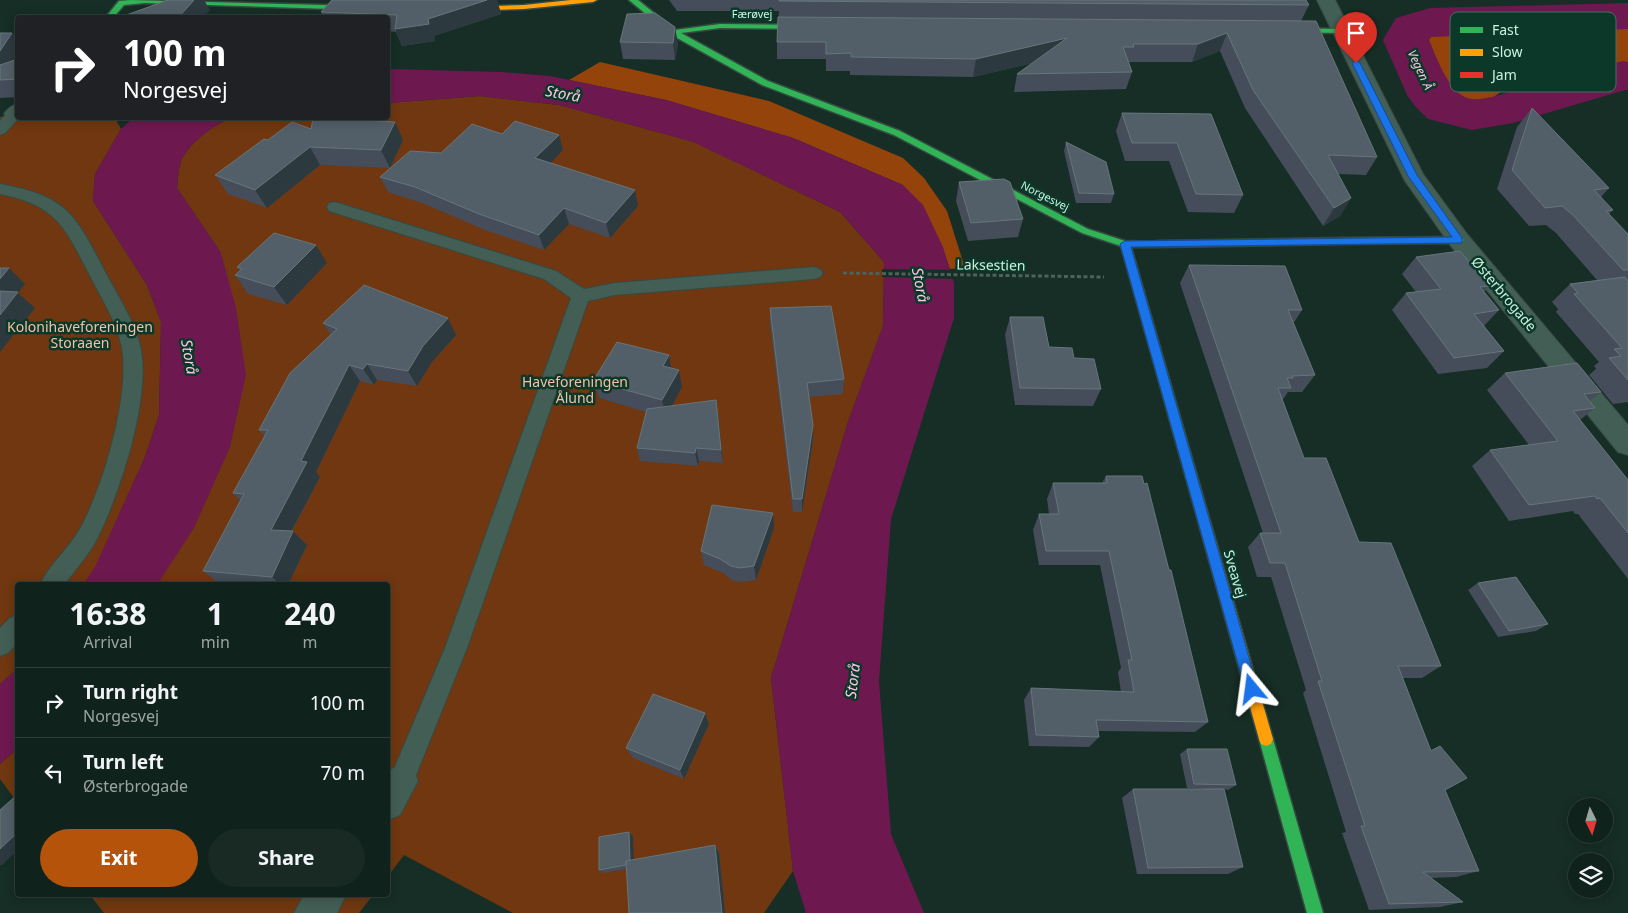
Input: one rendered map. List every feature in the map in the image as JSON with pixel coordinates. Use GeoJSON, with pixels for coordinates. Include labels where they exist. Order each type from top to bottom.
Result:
{"type":"FeatureCollection","features":[{"type":"Feature","properties":{"kind":"street"},"geometry":{"type":"LineString","coordinates":[[450,9],[524,7],[593,0]]}},
{"type":"Feature","properties":{"kind":"street","name":"Norgesvej"},"geometry":{"type":"LineString","coordinates":[[633,0],[673,32],[765,83],[897,134],[1085,231],[1125,244],[1459,240]]}},
{"type":"Feature","properties":{"kind":"street","name":"Østerbrogade"},"geometry":{"type":"LineString","coordinates":[[1326,0],[1413,176],[1459,240],[1628,444]]}},
{"type":"Feature","properties":{"kind":"street"},"geometry":{"type":"LineString","coordinates":[[111,15],[122,3],[146,1],[377,8]]}},
{"type":"Feature","properties":{"kind":"street","name":"Færøvej"},"geometry":{"type":"LineString","coordinates":[[673,32],[720,26],[830,27]]}},
{"type":"Feature","properties":{"kind":"street"},"geometry":{"type":"LineString","coordinates":[[1270,30],[1340,31]]}},
{"type":"Feature","properties":{"kind":"street","name":"Sveavej"},"geometry":{"type":"LineString","coordinates":[[1125,244],[1315,913]]}},
{"type":"Feature","properties":{"kind":"street"},"geometry":{"type":"LineString","coordinates":[[313,913],[326,897]]}},
{"type":"Feature","properties":{"kind":"lane"},"geometry":{"type":"LineString","coordinates":[[0,130],[10,112]]}},
{"type":"Feature","properties":{"kind":"lane"},"geometry":{"type":"LineString","coordinates":[[0,188],[27,193],[45,201],[61,212],[75,230],[126,329],[132,350],[134,369],[124,430],[102,506],[88,534],[52,582]]}},
{"type":"Feature","properties":{"kind":"lane"},"geometry":{"type":"LineString","coordinates":[[335,207],[550,275],[581,296],[615,289],[814,273]]}},
{"type":"Feature","properties":{"kind":"lane"},"geometry":{"type":"LineString","coordinates":[[394,792],[456,648],[581,296]]}},
{"type":"Feature","properties":{"kind":"lane"},"geometry":{"type":"LineString","coordinates":[[0,645],[15,628]]}},
{"type":"Feature","properties":{"kind":"path","name":"Laksestien"},"geometry":{"type":"LineString","coordinates":[[848,272],[1134,278]]}},
{"type":"Feature","properties":{"kind":"green space","name":"Haveforeningen Ålund"},"geometry":{"type":"Polygon","coordinates":[[[480,96],[559,105],[694,142],[840,212],[884,262],[883,326],[848,422],[771,678],[793,871],[764,913],[513,913],[404,855],[390,873],[390,582],[154,582],[221,253],[177,188],[179,167],[183,157],[201,136],[227,120],[390,120],[390,103],[480,96]]]}},
{"type":"Feature","properties":{"kind":"green space","name":"Kolonihaveforeningen Storaaen"},"geometry":{"type":"Polygon","coordinates":[[[15,113],[15,120],[116,120],[121,129],[95,174],[93,201],[147,285],[161,322],[159,415],[145,457],[95,568],[85,582],[15,582],[15,671],[0,684],[0,117],[15,113]]]}},
{"type":"Feature","properties":{"kind":"green space"},"geometry":{"type":"Polygon","coordinates":[[[15,751],[15,799],[0,779],[0,764],[15,751]]]}},
{"type":"Feature","properties":{"kind":"green space"},"geometry":{"type":"Polygon","coordinates":[[[92,897],[371,897],[359,913],[104,913],[92,897]]]}},
{"type":"Feature","properties":{"kind":"shaded area"},"geometry":{"type":"Polygon","coordinates":[[[1628,21],[1628,64],[1616,63],[1616,22],[1628,21]]]}},
{"type":"Feature","properties":{"kind":"shaded area"},"geometry":{"type":"Polygon","coordinates":[[[1450,29],[1450,92],[1501,92],[1487,102],[1467,101],[1449,92],[1422,44],[1439,30],[1450,29]]]}},
{"type":"Feature","properties":{"kind":"shaded area"},"geometry":{"type":"Polygon","coordinates":[[[600,62],[769,101],[903,158],[924,178],[947,211],[965,268],[950,269],[942,247],[903,185],[793,138],[666,100],[569,80],[600,62]]]}},
{"type":"Feature","properties":{"kind":"water","name":"Storå"},"geometry":{"type":"Polygon","coordinates":[[[390,69],[501,72],[550,76],[666,100],[793,138],[903,185],[923,205],[943,247],[954,283],[954,318],[891,519],[879,681],[891,834],[924,913],[806,913],[793,871],[771,678],[848,422],[883,326],[884,262],[840,212],[693,142],[559,105],[480,96],[390,103],[390,69]]]}},
{"type":"Feature","properties":{"kind":"water","name":"Storå"},"geometry":{"type":"Polygon","coordinates":[[[131,120],[227,120],[201,136],[188,150],[180,164],[177,188],[221,253],[236,308],[246,375],[230,447],[194,528],[159,582],[85,582],[95,567],[145,457],[159,415],[161,322],[147,285],[93,201],[95,174],[121,129],[131,120]]]}},
{"type":"Feature","properties":{"kind":"water"},"geometry":{"type":"Polygon","coordinates":[[[15,671],[15,751],[0,764],[0,684],[15,671]]]}},
{"type":"Feature","properties":{"kind":"pier"},"geometry":{"type":"Polygon","coordinates":[[[882,269],[953,270],[956,279],[882,277],[882,269]]]}},
{"type":"Feature","properties":{"kind":"building"},"geometry":{"type":"Polygon","coordinates":[[[168,0],[194,0],[181,15],[126,15],[168,0]]]}},
{"type":"Feature","properties":{"kind":"building"},"geometry":{"type":"Polygon","coordinates":[[[332,0],[487,0],[428,19],[429,24],[395,29],[397,15],[321,12],[332,0]]]}},
{"type":"Feature","properties":{"kind":"building"},"geometry":{"type":"Polygon","coordinates":[[[1306,0],[1309,5],[779,1],[1306,0]]]}},
{"type":"Feature","properties":{"kind":"building"},"geometry":{"type":"Polygon","coordinates":[[[655,13],[675,27],[673,43],[620,42],[627,14],[655,13]]]}},
{"type":"Feature","properties":{"kind":"building"},"geometry":{"type":"Polygon","coordinates":[[[778,17],[1316,21],[1377,157],[1328,155],[1351,198],[1334,208],[1253,90],[1227,33],[1198,44],[1133,44],[1134,47],[1123,47],[1132,72],[1017,74],[1067,38],[976,59],[851,57],[851,53],[826,54],[826,42],[777,42],[778,17]]]}},
{"type":"Feature","properties":{"kind":"building"},"geometry":{"type":"Polygon","coordinates":[[[0,33],[12,33],[0,51],[0,33]]]}},
{"type":"Feature","properties":{"kind":"building"},"geometry":{"type":"Polygon","coordinates":[[[15,60],[15,79],[0,80],[0,65],[15,60]]]}},
{"type":"Feature","properties":{"kind":"building"},"geometry":{"type":"Polygon","coordinates":[[[1532,108],[1609,188],[1594,190],[1613,210],[1606,211],[1628,234],[1628,270],[1623,270],[1573,215],[1562,206],[1545,208],[1512,170],[1532,108]]]}},
{"type":"Feature","properties":{"kind":"building"},"geometry":{"type":"Polygon","coordinates":[[[1122,113],[1211,114],[1243,195],[1196,194],[1177,143],[1132,143],[1122,113]]]}},
{"type":"Feature","properties":{"kind":"building"},"geometry":{"type":"Polygon","coordinates":[[[313,120],[395,122],[381,150],[310,147],[255,190],[215,175],[264,139],[268,140],[292,122],[311,129],[313,120]]]}},
{"type":"Feature","properties":{"kind":"building"},"geometry":{"type":"Polygon","coordinates":[[[515,121],[559,135],[535,158],[635,190],[606,223],[564,208],[539,235],[479,214],[415,187],[380,177],[410,151],[441,153],[472,124],[502,134],[515,121]]]}},
{"type":"Feature","properties":{"kind":"building"},"geometry":{"type":"Polygon","coordinates":[[[1066,142],[1106,162],[1114,194],[1079,193],[1066,142]]]}},
{"type":"Feature","properties":{"kind":"building"},"geometry":{"type":"Polygon","coordinates":[[[1004,179],[1010,182],[1023,219],[971,223],[959,182],[1004,179]]]}},
{"type":"Feature","properties":{"kind":"building"},"geometry":{"type":"Polygon","coordinates":[[[274,233],[316,245],[274,287],[235,275],[242,269],[237,267],[274,233]]]}},
{"type":"Feature","properties":{"kind":"building"},"geometry":{"type":"Polygon","coordinates":[[[1460,251],[1490,286],[1480,287],[1499,310],[1474,314],[1504,351],[1454,358],[1406,293],[1441,289],[1416,257],[1460,251]]]}},
{"type":"Feature","properties":{"kind":"building"},"geometry":{"type":"Polygon","coordinates":[[[1189,265],[1285,266],[1302,310],[1288,310],[1315,375],[1292,376],[1293,378],[1287,378],[1291,388],[1278,388],[1304,458],[1326,458],[1359,542],[1391,543],[1441,666],[1398,666],[1431,751],[1440,746],[1467,778],[1445,790],[1479,871],[1423,872],[1463,902],[1389,904],[1361,826],[1365,826],[1318,681],[1322,681],[1285,563],[1270,563],[1260,533],[1281,533],[1189,265]]]}},
{"type":"Feature","properties":{"kind":"building"},"geometry":{"type":"Polygon","coordinates":[[[0,268],[9,268],[0,279],[0,268]]]}},
{"type":"Feature","properties":{"kind":"building"},"geometry":{"type":"Polygon","coordinates":[[[1625,277],[1628,281],[1628,380],[1609,358],[1621,356],[1614,349],[1622,348],[1574,294],[1578,293],[1570,284],[1625,277]]]}},
{"type":"Feature","properties":{"kind":"building"},"geometry":{"type":"Polygon","coordinates":[[[364,285],[448,318],[423,346],[408,371],[367,364],[363,369],[349,365],[301,461],[307,462],[271,530],[293,531],[272,577],[203,571],[244,494],[233,493],[268,430],[259,430],[290,373],[337,329],[323,323],[364,285]]]}},
{"type":"Feature","properties":{"kind":"building"},"geometry":{"type":"Polygon","coordinates":[[[0,291],[18,292],[0,315],[0,291]]]}},
{"type":"Feature","properties":{"kind":"building"},"geometry":{"type":"Polygon","coordinates":[[[831,306],[844,379],[807,383],[813,425],[802,499],[793,499],[770,308],[831,306]]]}},
{"type":"Feature","properties":{"kind":"building"},"geometry":{"type":"Polygon","coordinates":[[[1010,317],[1043,317],[1049,347],[1072,348],[1074,358],[1094,359],[1101,389],[1020,388],[1010,317]]]}},
{"type":"Feature","properties":{"kind":"building"},"geometry":{"type":"Polygon","coordinates":[[[617,342],[669,355],[663,366],[679,370],[662,400],[593,381],[617,342]]]}},
{"type":"Feature","properties":{"kind":"building"},"geometry":{"type":"Polygon","coordinates":[[[1577,363],[1601,392],[1584,394],[1595,408],[1573,411],[1628,480],[1628,533],[1600,498],[1597,499],[1595,496],[1529,505],[1490,450],[1558,441],[1505,373],[1577,363]]]}},
{"type":"Feature","properties":{"kind":"building"},"geometry":{"type":"Polygon","coordinates":[[[716,400],[721,450],[696,448],[695,453],[637,448],[647,409],[716,400]]]}},
{"type":"Feature","properties":{"kind":"building"},"geometry":{"type":"Polygon","coordinates":[[[1106,476],[1142,476],[1144,484],[1147,483],[1169,570],[1171,570],[1208,722],[1096,720],[1099,737],[1036,735],[1031,688],[1134,692],[1128,660],[1132,660],[1109,551],[1046,551],[1039,514],[1059,514],[1053,483],[1107,483],[1106,476]]]}},
{"type":"Feature","properties":{"kind":"building"},"geometry":{"type":"Polygon","coordinates":[[[712,505],[773,513],[754,566],[740,568],[731,566],[701,551],[712,505]]]}},
{"type":"Feature","properties":{"kind":"building"},"geometry":{"type":"Polygon","coordinates":[[[1516,577],[1548,624],[1509,631],[1478,583],[1516,577]]]}},
{"type":"Feature","properties":{"kind":"building"},"geometry":{"type":"Polygon","coordinates":[[[653,694],[705,713],[680,770],[626,748],[653,694]]]}},
{"type":"Feature","properties":{"kind":"building"},"geometry":{"type":"Polygon","coordinates":[[[1187,749],[1227,749],[1236,785],[1194,784],[1187,749]]]}},
{"type":"Feature","properties":{"kind":"building"},"geometry":{"type":"Polygon","coordinates":[[[1133,789],[1224,789],[1243,867],[1148,868],[1133,789]]]}},
{"type":"Feature","properties":{"kind":"building"},"geometry":{"type":"Polygon","coordinates":[[[15,797],[15,835],[0,849],[0,810],[15,797]]]}},
{"type":"Feature","properties":{"kind":"building"},"geometry":{"type":"Polygon","coordinates":[[[629,832],[630,860],[626,861],[626,865],[599,870],[599,837],[629,832]]]}},
{"type":"Feature","properties":{"kind":"building"},"geometry":{"type":"Polygon","coordinates":[[[715,845],[722,913],[629,913],[626,861],[715,845]]]}},
{"type":"Feature","properties":{"kind":"waterway","name":"Vegen Å"},"geometry":{"type":"LineString","coordinates":[[1616,16],[1628,16]]}},
{"type":"Feature","properties":{"kind":"waterway","name":"Vegen Å"},"geometry":{"type":"LineString","coordinates":[[1450,21],[1430,22],[1412,28],[1406,40],[1431,95],[1446,108],[1472,115],[1495,112],[1564,92]]}},
{"type":"Feature","properties":{"kind":"waterway","name":"Vegen Å"},"geometry":{"type":"LineString","coordinates":[[1616,77],[1628,76]]}},
{"type":"Feature","properties":{"kind":"traffic: fast"},"geometry":{"type":"LineString","coordinates":[[633,0],[673,32],[765,83],[897,133],[1085,231],[1125,244],[1157,244]]}},
{"type":"Feature","properties":{"kind":"traffic: fast"},"geometry":{"type":"LineString","coordinates":[[111,15],[122,3],[145,1],[362,8]]}},
{"type":"Feature","properties":{"kind":"traffic: fast"},"geometry":{"type":"LineString","coordinates":[[673,32],[720,26],[814,27]]}},
{"type":"Feature","properties":{"kind":"traffic: fast"},"geometry":{"type":"LineString","coordinates":[[1282,30],[1340,31]]}},
{"type":"Feature","properties":{"kind":"traffic: fast"},"geometry":{"type":"LineString","coordinates":[[1343,241],[1459,240]]}},
{"type":"Feature","properties":{"kind":"traffic: fast"},"geometry":{"type":"LineString","coordinates":[[1125,244],[1210,542]]}},
{"type":"Feature","properties":{"kind":"traffic: fast"},"geometry":{"type":"LineString","coordinates":[[1266,739],[1315,913]]}},
{"type":"Feature","properties":{"kind":"traffic: slow"},"geometry":{"type":"LineString","coordinates":[[463,9],[524,7],[593,0]]}},
{"type":"Feature","properties":{"kind":"traffic: slow"},"geometry":{"type":"LineString","coordinates":[[1210,542],[1266,739]]}},
{"type":"Feature","properties":{"kind":"traffic: jam"},"geometry":{"type":"LineString","coordinates":[[1157,244],[1343,241]]}},
{"type":"Feature","properties":{"kind":"route"},"geometry":{"type":"LineString","coordinates":[[1252,689],[1125,244],[1459,240],[1413,176],[1356,63]]}}]}
